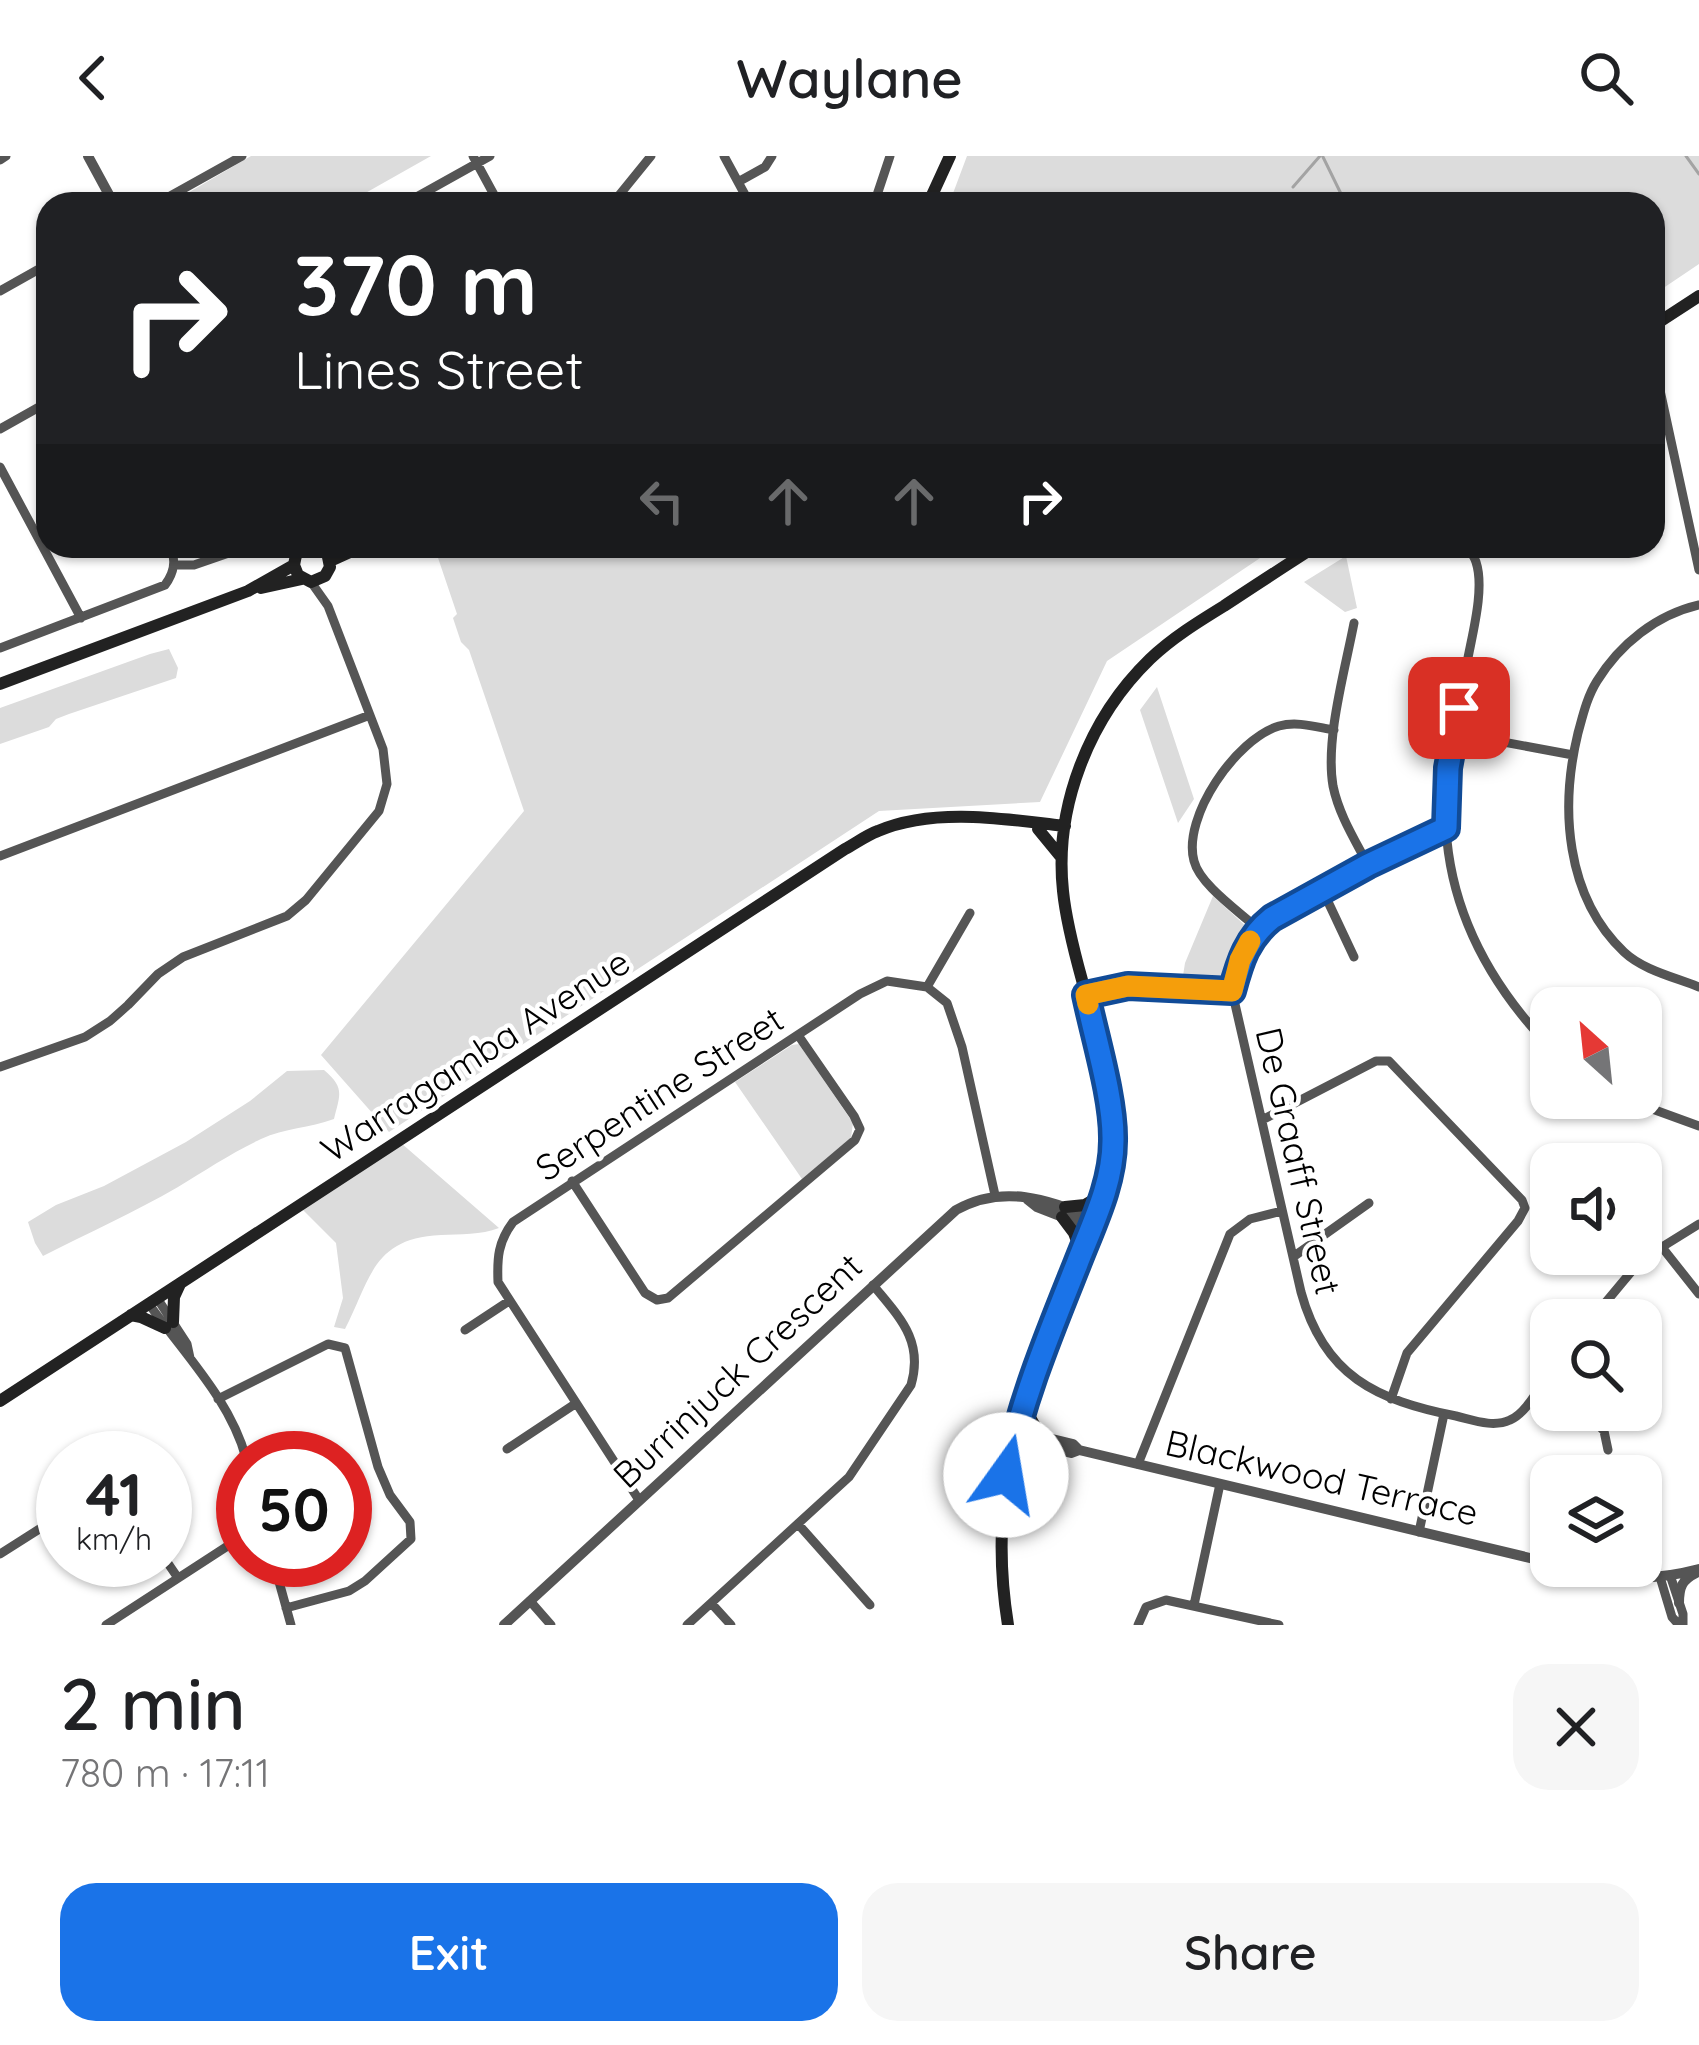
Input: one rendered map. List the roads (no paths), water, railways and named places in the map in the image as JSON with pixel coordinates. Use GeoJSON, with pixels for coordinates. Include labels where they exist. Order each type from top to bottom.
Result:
{"type":"FeatureCollection","features":[{"type":"Feature","properties":{"kind":"main road"},"geometry":{"type":"LineString","coordinates":[[934,192],[950,156]]}},
{"type":"Feature","properties":{"kind":"main road"},"geometry":{"type":"LineString","coordinates":[[1665,318],[1699,296]]}},
{"type":"Feature","properties":{"kind":"main road"},"geometry":{"type":"LineString","coordinates":[[248,591],[291,558]]}},
{"type":"Feature","properties":{"kind":"main road"},"geometry":{"type":"LineString","coordinates":[[299,558],[307,580]]}},
{"type":"Feature","properties":{"kind":"main road"},"geometry":{"type":"LineString","coordinates":[[0,684],[248,591],[321,579],[326,558]]}},
{"type":"Feature","properties":{"kind":"main road"},"geometry":{"type":"LineString","coordinates":[[1008,1625],[1001,1545],[1014,1434],[1093,1223],[1113,1154],[1112,1117],[1065,906],[1062,858],[1069,806],[1087,750],[1136,674],[1178,636],[1298,558]]}},
{"type":"Feature","properties":{"kind":"main road"},"geometry":{"type":"LineString","coordinates":[[1062,858],[1039,826],[1069,806]]}},
{"type":"Feature","properties":{"kind":"main road","name":"Warragamba Avenue"},"geometry":{"type":"LineString","coordinates":[[0,1401],[878,831],[946,816],[1064,829]]}},
{"type":"Feature","properties":{"kind":"main road"},"geometry":{"type":"LineString","coordinates":[[1081,1253],[1063,1212],[1103,1194]]}},
{"type":"Feature","properties":{"kind":"main road"},"geometry":{"type":"LineString","coordinates":[[131,1316],[169,1325],[181,1283]]}},
{"type":"Feature","properties":{"kind":"main road"},"geometry":{"type":"LineString","coordinates":[[1007,1468],[1041,1441],[1023,1405]]}},
{"type":"Feature","properties":{"kind":"street"},"geometry":{"type":"LineString","coordinates":[[88,156],[108,192]]}},
{"type":"Feature","properties":{"kind":"street"},"geometry":{"type":"LineString","coordinates":[[178,192],[242,156]]}},
{"type":"Feature","properties":{"kind":"street"},"geometry":{"type":"LineString","coordinates":[[423,192],[475,160],[490,156]]}},
{"type":"Feature","properties":{"kind":"street"},"geometry":{"type":"LineString","coordinates":[[623,192],[651,156]]}},
{"type":"Feature","properties":{"kind":"street"},"geometry":{"type":"LineString","coordinates":[[724,156],[743,192]]}},
{"type":"Feature","properties":{"kind":"street"},"geometry":{"type":"LineString","coordinates":[[738,182],[765,167],[772,156]]}},
{"type":"Feature","properties":{"kind":"street"},"geometry":{"type":"LineString","coordinates":[[878,192],[890,156]]}},
{"type":"Feature","properties":{"kind":"street"},"geometry":{"type":"LineString","coordinates":[[475,160],[493,192]]}},
{"type":"Feature","properties":{"kind":"street"},"geometry":{"type":"LineString","coordinates":[[0,291],[36,271]]}},
{"type":"Feature","properties":{"kind":"street"},"geometry":{"type":"LineString","coordinates":[[0,428],[36,408]]}},
{"type":"Feature","properties":{"kind":"street"},"geometry":{"type":"LineString","coordinates":[[1665,413],[1699,570]]}},
{"type":"Feature","properties":{"kind":"street"},"geometry":{"type":"LineString","coordinates":[[0,466],[36,534]]}},
{"type":"Feature","properties":{"kind":"street"},"geometry":{"type":"LineString","coordinates":[[49,558],[81,618]]}},
{"type":"Feature","properties":{"kind":"street"},"geometry":{"type":"LineString","coordinates":[[0,648],[165,586],[172,577],[173,558]]}},
{"type":"Feature","properties":{"kind":"street"},"geometry":{"type":"LineString","coordinates":[[173,566],[214,558]]}},
{"type":"Feature","properties":{"kind":"street"},"geometry":{"type":"LineString","coordinates":[[327,558],[328,606]]}},
{"type":"Feature","properties":{"kind":"street"},"geometry":{"type":"LineString","coordinates":[[1474,558],[1478,609],[1448,768],[1446,828],[1455,886],[1469,929],[1492,978],[1530,1026]]}},
{"type":"Feature","properties":{"kind":"street"},"geometry":{"type":"LineString","coordinates":[[0,1067],[85,1037],[128,1005],[168,965],[297,909],[372,821],[383,801],[386,762],[328,606],[307,580]]}},
{"type":"Feature","properties":{"kind":"street"},"geometry":{"type":"LineString","coordinates":[[1699,605],[1650,626],[1614,658],[1591,692],[1573,754],[1568,795],[1568,829],[1576,868],[1594,910],[1626,954],[1699,987]]}},
{"type":"Feature","properties":{"kind":"street"},"geometry":{"type":"LineString","coordinates":[[1354,623],[1331,762],[1337,801],[1368,865]]}},
{"type":"Feature","properties":{"kind":"street"},"geometry":{"type":"LineString","coordinates":[[0,856],[370,715]]}},
{"type":"Feature","properties":{"kind":"street"},"geometry":{"type":"LineString","coordinates":[[1334,730],[1284,724],[1270,730],[1238,753],[1204,802],[1194,836],[1195,864],[1202,878],[1258,929],[1322,889],[1446,828]]}},
{"type":"Feature","properties":{"kind":"street"},"geometry":{"type":"LineString","coordinates":[[1455,733],[1573,754]]}},
{"type":"Feature","properties":{"kind":"street"},"geometry":{"type":"LineString","coordinates":[[1322,889],[1354,957]]}},
{"type":"Feature","properties":{"kind":"street"},"geometry":{"type":"LineString","coordinates":[[970,913],[927,987],[947,1003],[962,1047],[994,1195],[1027,1199],[1037,1207],[1093,1223]]}},
{"type":"Feature","properties":{"kind":"street","name":"De Graaff Street"},"geometry":{"type":"LineString","coordinates":[[1258,929],[1240,960],[1232,991],[1308,1318],[1330,1356],[1391,1399],[1492,1424],[1518,1416],[1530,1400]]}},
{"type":"Feature","properties":{"kind":"street","name":"Serpentine Street"},"geometry":{"type":"LineString","coordinates":[[639,1500],[498,1282],[497,1255],[503,1235],[513,1222],[572,1181],[860,994],[887,980],[927,987]]}},
{"type":"Feature","properties":{"kind":"street"},"geometry":{"type":"LineString","coordinates":[[1086,995],[1128,986],[1232,991]]}},
{"type":"Feature","properties":{"kind":"street"},"geometry":{"type":"LineString","coordinates":[[572,1181],[645,1293],[657,1300],[668,1298],[855,1139],[860,1129],[798,1035]]}},
{"type":"Feature","properties":{"kind":"street"},"geometry":{"type":"LineString","coordinates":[[1262,1120],[1376,1061],[1389,1061],[1522,1200],[1525,1208],[1518,1221],[1407,1353],[1391,1399]]}},
{"type":"Feature","properties":{"kind":"street"},"geometry":{"type":"LineString","coordinates":[[1662,1113],[1699,1126]]}},
{"type":"Feature","properties":{"kind":"street","name":"Burrinjuck Crescent"},"geometry":{"type":"LineString","coordinates":[[504,1625],[956,1210],[994,1195]]}},
{"type":"Feature","properties":{"kind":"street"},"geometry":{"type":"LineString","coordinates":[[1293,1257],[1369,1202]]}},
{"type":"Feature","properties":{"kind":"street"},"geometry":{"type":"LineString","coordinates":[[1138,1464],[1230,1234],[1250,1220],[1282,1211]]}},
{"type":"Feature","properties":{"kind":"street"},"geometry":{"type":"LineString","coordinates":[[1662,1245],[1699,1224]]}},
{"type":"Feature","properties":{"kind":"street"},"geometry":{"type":"LineString","coordinates":[[1662,1248],[1699,1294]]}},
{"type":"Feature","properties":{"kind":"street"},"geometry":{"type":"LineString","coordinates":[[1608,1299],[1628,1275]]}},
{"type":"Feature","properties":{"kind":"street"},"geometry":{"type":"LineString","coordinates":[[687,1625],[849,1477],[911,1384],[916,1367],[910,1331],[873,1285]]}},
{"type":"Feature","properties":{"kind":"street"},"geometry":{"type":"LineString","coordinates":[[153,1301],[187,1344],[190,1358],[237,1431]]}},
{"type":"Feature","properties":{"kind":"street"},"geometry":{"type":"LineString","coordinates":[[465,1330],[509,1301]]}},
{"type":"Feature","properties":{"kind":"street"},"geometry":{"type":"LineString","coordinates":[[218,1399],[328,1344],[344,1348],[378,1467],[390,1496],[410,1522],[411,1539],[365,1581],[349,1591],[286,1608]]}},
{"type":"Feature","properties":{"kind":"street"},"geometry":{"type":"LineString","coordinates":[[507,1449],[575,1404]]}},
{"type":"Feature","properties":{"kind":"street"},"geometry":{"type":"LineString","coordinates":[[1419,1532],[1444,1414]]}},
{"type":"Feature","properties":{"kind":"street"},"geometry":{"type":"LineString","coordinates":[[1604,1431],[1608,1450]]}},
{"type":"Feature","properties":{"kind":"street","name":"Blackwood Terrace"},"geometry":{"type":"LineString","coordinates":[[1014,1434],[1071,1453],[1079,1450],[1530,1558]]}},
{"type":"Feature","properties":{"kind":"street"},"geometry":{"type":"LineString","coordinates":[[1194,1604],[1220,1484]]}},
{"type":"Feature","properties":{"kind":"street"},"geometry":{"type":"LineString","coordinates":[[798,1524],[870,1605]]}},
{"type":"Feature","properties":{"kind":"street"},"geometry":{"type":"LineString","coordinates":[[0,1554],[36,1531]]}},
{"type":"Feature","properties":{"kind":"street"},"geometry":{"type":"LineString","coordinates":[[1662,1577],[1699,1570]]}},
{"type":"Feature","properties":{"kind":"street"},"geometry":{"type":"LineString","coordinates":[[1681,1625],[1682,1585],[1699,1570]]}},
{"type":"Feature","properties":{"kind":"street"},"geometry":{"type":"LineString","coordinates":[[1665,1576],[1679,1603]]}},
{"type":"Feature","properties":{"kind":"street"},"geometry":{"type":"LineString","coordinates":[[1665,1576],[1672,1617],[1681,1625]]}},
{"type":"Feature","properties":{"kind":"street"},"geometry":{"type":"LineString","coordinates":[[106,1625],[164,1587]]}},
{"type":"Feature","properties":{"kind":"street"},"geometry":{"type":"LineString","coordinates":[[280,1587],[291,1625]]}},
{"type":"Feature","properties":{"kind":"street"},"geometry":{"type":"LineString","coordinates":[[1138,1625],[1140,1615],[1152,1603],[1166,1600],[1279,1625]]}},
{"type":"Feature","properties":{"kind":"street"},"geometry":{"type":"LineString","coordinates":[[530,1601],[551,1625]]}},
{"type":"Feature","properties":{"kind":"street"},"geometry":{"type":"LineString","coordinates":[[711,1604],[731,1625]]}},
{"type":"Feature","properties":{"kind":"street"},"geometry":{"type":"LineString","coordinates":[[128,1611],[137,1625]]}},
{"type":"Feature","properties":{"kind":"waterway"},"geometry":{"type":"LineString","coordinates":[[1293,187],[1320,156]]}},
{"type":"Feature","properties":{"kind":"waterway"},"geometry":{"type":"LineString","coordinates":[[1686,156],[1699,174]]}},
{"type":"Feature","properties":{"kind":"waterway"},"geometry":{"type":"LineString","coordinates":[[1323,157],[1340,192]]}}]}
